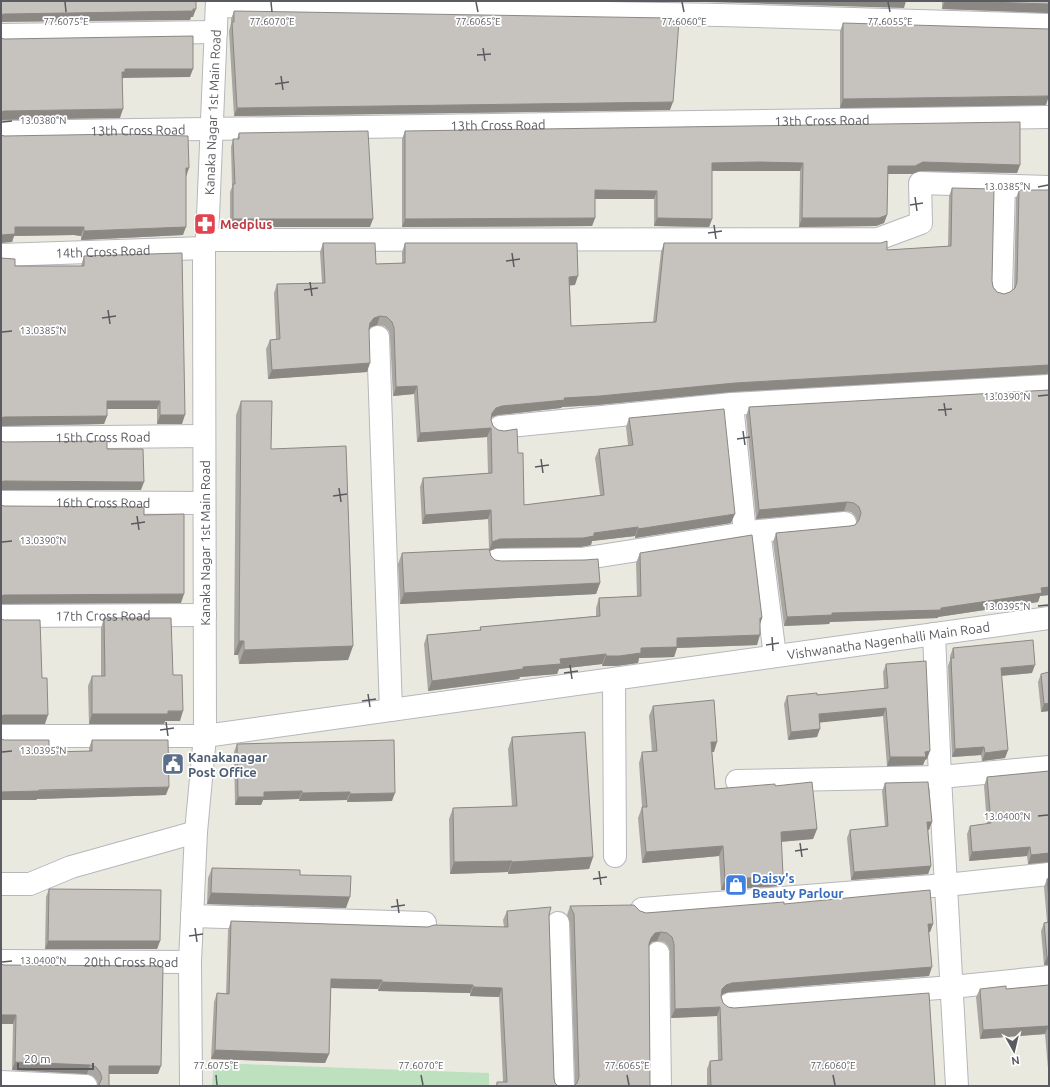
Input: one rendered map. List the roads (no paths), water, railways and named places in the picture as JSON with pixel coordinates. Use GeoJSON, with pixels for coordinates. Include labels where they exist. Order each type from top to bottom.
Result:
{"type":"FeatureCollection","features":[{"type":"Feature","properties":{"kind":"street"},"geometry":{"type":"LineString","coordinates":[[217,3],[720,14],[1049,25]]}},
{"type":"Feature","properties":{"kind":"street","name":"Kanaka Nagar 1st Main Road"},"geometry":{"type":"LineString","coordinates":[[191,1086],[190,962],[196,832],[205,736],[204,436],[206,244],[217,3]]}},
{"type":"Feature","properties":{"kind":"street"},"geometry":{"type":"LineString","coordinates":[[1,35],[216,32]]}},
{"type":"Feature","properties":{"kind":"street","name":"13th Cross Road"},"geometry":{"type":"LineString","coordinates":[[1,132],[1049,117]]}},
{"type":"Feature","properties":{"kind":"street","name":"14th Cross Road"},"geometry":{"type":"LineString","coordinates":[[1,255],[206,244],[878,239],[921,223],[920,183],[1004,186]]}},
{"type":"Feature","properties":{"kind":"street"},"geometry":{"type":"LineString","coordinates":[[1001,290],[1004,186],[1049,187]]}},
{"type":"Feature","properties":{"kind":"street"},"geometry":{"type":"LineString","coordinates":[[378,337],[391,710]]}},
{"type":"Feature","properties":{"kind":"street"},"geometry":{"type":"LineString","coordinates":[[500,427],[732,404],[1048,386]]}},
{"type":"Feature","properties":{"kind":"street"},"geometry":{"type":"LineString","coordinates":[[732,404],[752,532],[775,656]]}},
{"type":"Feature","properties":{"kind":"street","name":"15th Cross Road"},"geometry":{"type":"LineString","coordinates":[[1,438],[204,436]]}},
{"type":"Feature","properties":{"kind":"street","name":"16th Cross Road"},"geometry":{"type":"LineString","coordinates":[[1,502],[204,503]]}},
{"type":"Feature","properties":{"kind":"street"},"geometry":{"type":"LineString","coordinates":[[497,560],[581,558],[752,532],[845,524]]}},
{"type":"Feature","properties":{"kind":"street","name":"17th Cross Road"},"geometry":{"type":"LineString","coordinates":[[1,616],[205,615]]}},
{"type":"Feature","properties":{"kind":"street","name":"Vishwanatha Nagenhalli Main Road"},"geometry":{"type":"LineString","coordinates":[[1,736],[205,736],[1049,618]]}},
{"type":"Feature","properties":{"kind":"street"},"geometry":{"type":"LineString","coordinates":[[934,634],[940,777],[957,1086]]}},
{"type":"Feature","properties":{"kind":"street"},"geometry":{"type":"LineString","coordinates":[[614,679],[616,856]]}},
{"type":"Feature","properties":{"kind":"street"},"geometry":{"type":"LineString","coordinates":[[738,781],[940,777],[1049,767]]}},
{"type":"Feature","properties":{"kind":"street"},"geometry":{"type":"LineString","coordinates":[[1,884],[30,884],[71,867],[196,832]]}},
{"type":"Feature","properties":{"kind":"street"},"geometry":{"type":"LineString","coordinates":[[642,909],[946,885],[1049,874]]}},
{"type":"Feature","properties":{"kind":"street"},"geometry":{"type":"LineString","coordinates":[[192,916],[425,923]]}},
{"type":"Feature","properties":{"kind":"street"},"geometry":{"type":"LineString","coordinates":[[558,923],[563,1086]]}},
{"type":"Feature","properties":{"kind":"street"},"geometry":{"type":"LineString","coordinates":[[658,953],[660,1086]]}},
{"type":"Feature","properties":{"kind":"street","name":"20th Cross Road"},"geometry":{"type":"LineString","coordinates":[[1,961],[190,962]]}},
{"type":"Feature","properties":{"kind":"street"},"geometry":{"type":"LineString","coordinates":[[730,1004],[952,987],[1049,977]]}},
{"type":"Feature","properties":{"kind":"street"},"geometry":{"type":"LineString","coordinates":[[1,1082],[86,1086]]}},
{"type":"Feature","properties":{"kind":"place","name":"Medplus"},"geometry":{"type":"Point","coordinates":[205,224]}},
{"type":"Feature","properties":{"kind":"place","name":"Kanakanagar Post Office"},"geometry":{"type":"Point","coordinates":[173,764]}},
{"type":"Feature","properties":{"kind":"place","name":"Daisy's Beauty Parlour"},"geometry":{"type":"Point","coordinates":[736,885]}}]}
